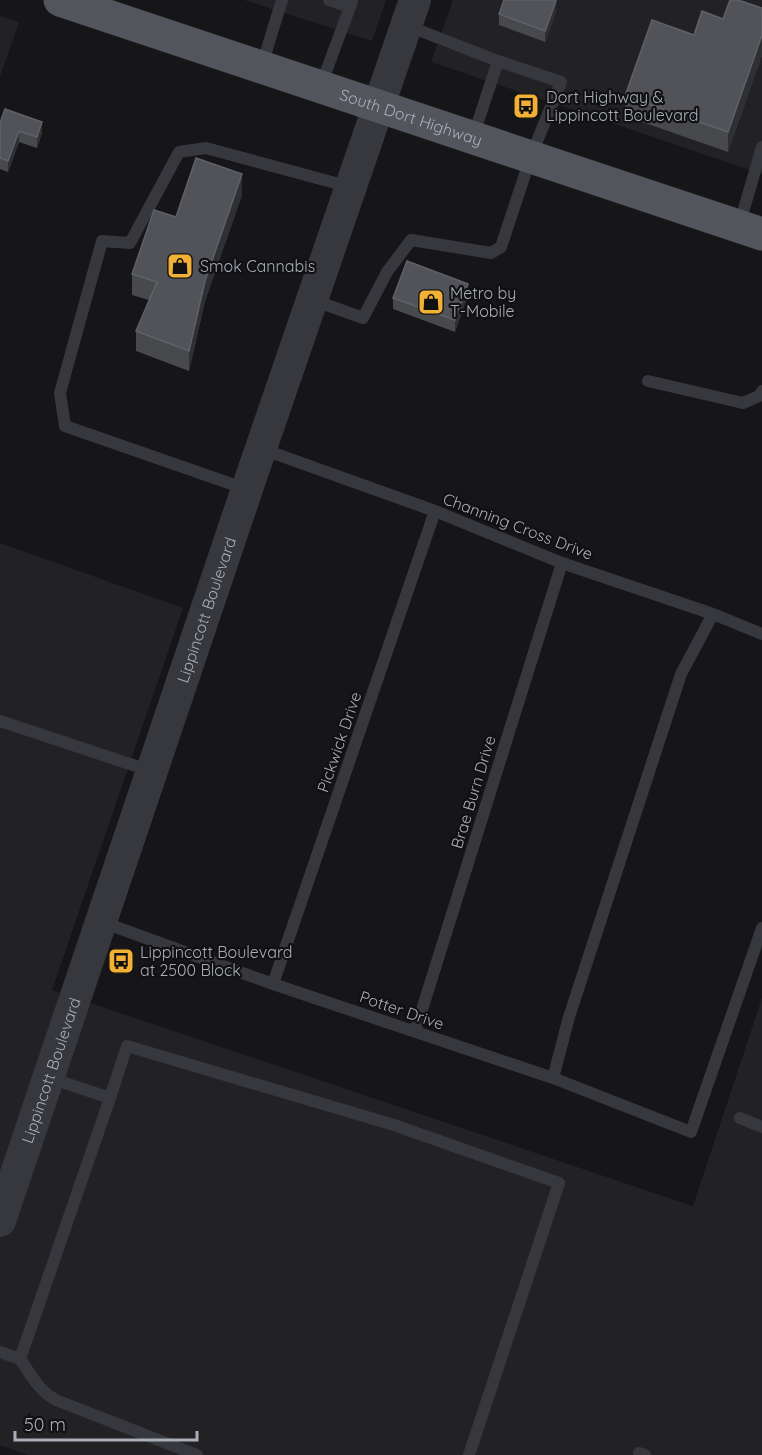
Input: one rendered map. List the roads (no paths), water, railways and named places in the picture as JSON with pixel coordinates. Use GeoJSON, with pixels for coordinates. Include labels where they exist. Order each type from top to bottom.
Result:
{"type":"FeatureCollection","features":[{"type":"Feature","properties":{"kind":"main road","name":"South Dort Highway"},"geometry":{"type":"LineString","coordinates":[[60,0],[110,12],[261,66],[751,230]]}},
{"type":"Feature","properties":{"kind":"street","name":"Lippincott Boulevard"},"geometry":{"type":"LineString","coordinates":[[0,1221],[6,1185],[48,1078],[411,13]]}},
{"type":"Feature","properties":{"kind":"lane"},"geometry":{"type":"LineString","coordinates":[[261,66],[282,0]]}},
{"type":"Feature","properties":{"kind":"lane"},"geometry":{"type":"LineString","coordinates":[[321,86],[351,3],[329,0]]}},
{"type":"Feature","properties":{"kind":"lane"},"geometry":{"type":"LineString","coordinates":[[312,300],[363,318],[387,272],[411,240],[491,253],[501,247],[531,156],[561,82],[498,61],[411,13]]}},
{"type":"Feature","properties":{"kind":"lane"},"geometry":{"type":"LineString","coordinates":[[473,137],[498,61]]}},
{"type":"Feature","properties":{"kind":"lane"},"geometry":{"type":"LineString","coordinates":[[751,230],[762,147]]}},
{"type":"Feature","properties":{"kind":"lane"},"geometry":{"type":"LineString","coordinates":[[247,489],[65,426],[60,393],[102,241],[130,243],[179,152],[206,148],[351,187]]}},
{"type":"Feature","properties":{"kind":"lane"},"geometry":{"type":"LineString","coordinates":[[648,381],[743,403],[759,396],[762,391]]}},
{"type":"Feature","properties":{"kind":"lane","name":"Channing Cross Drive"},"geometry":{"type":"LineString","coordinates":[[261,449],[435,511],[562,562],[713,614],[762,634]]}},
{"type":"Feature","properties":{"kind":"lane","name":"Pickwick Drive"},"geometry":{"type":"LineString","coordinates":[[273,984],[435,511]]}},
{"type":"Feature","properties":{"kind":"lane","name":"Brae Burn Drive"},"geometry":{"type":"LineString","coordinates":[[415,1032],[562,562]]}},
{"type":"Feature","properties":{"kind":"lane"},"geometry":{"type":"LineString","coordinates":[[553,1078],[569,1017],[681,674],[713,614]]}},
{"type":"Feature","properties":{"kind":"lane"},"geometry":{"type":"LineString","coordinates":[[0,721],[152,771]]}},
{"type":"Feature","properties":{"kind":"lane","name":"Potter Drive"},"geometry":{"type":"LineString","coordinates":[[101,922],[273,984],[553,1078],[691,1132],[762,928]]}},
{"type":"Feature","properties":{"kind":"lane"},"geometry":{"type":"LineString","coordinates":[[20,1359],[127,1046],[394,1125],[559,1183],[469,1455]]}},
{"type":"Feature","properties":{"kind":"lane"},"geometry":{"type":"LineString","coordinates":[[48,1078],[110,1098]]}},
{"type":"Feature","properties":{"kind":"lane"},"geometry":{"type":"LineString","coordinates":[[740,1118],[762,1127]]}},
{"type":"Feature","properties":{"kind":"lane"},"geometry":{"type":"LineString","coordinates":[[0,1352],[20,1359],[45,1394],[56,1400],[197,1455]]}},
{"type":"Feature","properties":{"kind":"place","name":"Dort Highway & Lippincott Boulevard"},"geometry":{"type":"Point","coordinates":[526,106]}},
{"type":"Feature","properties":{"kind":"place","name":"Smok Cannabis"},"geometry":{"type":"Point","coordinates":[180,266]}},
{"type":"Feature","properties":{"kind":"place","name":"Metro by T-Mobile"},"geometry":{"type":"Point","coordinates":[431,302]}},
{"type":"Feature","properties":{"kind":"place","name":"Lippincott Boulevard at 2500 Block"},"geometry":{"type":"Point","coordinates":[121,961]}}]}
